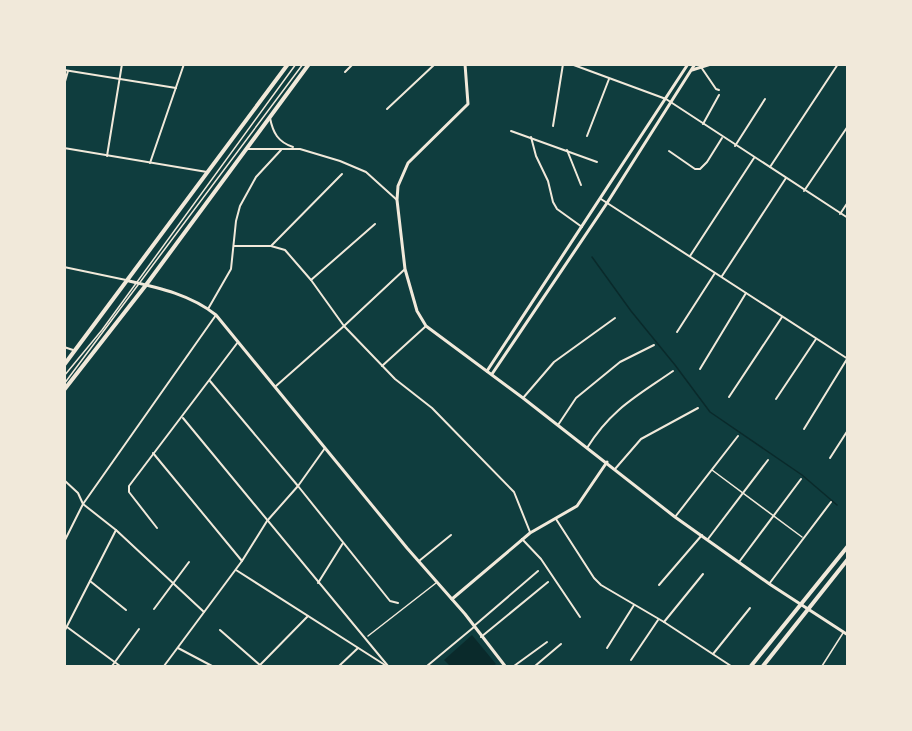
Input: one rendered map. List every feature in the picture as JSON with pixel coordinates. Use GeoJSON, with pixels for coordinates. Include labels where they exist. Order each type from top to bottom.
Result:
{"type":"FeatureCollection","features":[{"type":"Feature","properties":{"kind":"main road"},"geometry":{"type":"LineString","coordinates":[[64,365],[288,64]]}},
{"type":"Feature","properties":{"kind":"main road"},"geometry":{"type":"LineString","coordinates":[[64,390],[147,285],[309,64]]}},
{"type":"Feature","properties":{"kind":"main road"},"geometry":{"type":"LineString","coordinates":[[751,666],[848,546]]}},
{"type":"Feature","properties":{"kind":"main road"},"geometry":{"type":"LineString","coordinates":[[763,666],[848,559]]}},
{"type":"Feature","properties":{"kind":"street"},"geometry":{"type":"LineString","coordinates":[[106,156],[122,64]]}},
{"type":"Feature","properties":{"kind":"street"},"geometry":{"type":"LineString","coordinates":[[150,163],[184,64]]}},
{"type":"Feature","properties":{"kind":"street"},"geometry":{"type":"LineString","coordinates":[[64,376],[102,330],[296,64]]}},
{"type":"Feature","properties":{"kind":"street"},"geometry":{"type":"LineString","coordinates":[[64,384],[141,284],[303,64]]}},
{"type":"Feature","properties":{"kind":"street"},"geometry":{"type":"LineString","coordinates":[[345,72],[353,64]]}},
{"type":"Feature","properties":{"kind":"street"},"geometry":{"type":"LineString","coordinates":[[387,109],[435,64]]}},
{"type":"Feature","properties":{"kind":"street"},"geometry":{"type":"LineString","coordinates":[[465,64],[468,104],[408,163],[398,186],[397,200],[405,269],[417,311],[426,326],[607,462],[675,517],[769,584],[848,635]]}},
{"type":"Feature","properties":{"kind":"street"},"geometry":{"type":"LineString","coordinates":[[553,126],[563,64]]}},
{"type":"Feature","properties":{"kind":"street"},"geometry":{"type":"LineString","coordinates":[[571,64],[666,99],[848,218]]}},
{"type":"Feature","properties":{"kind":"street"},"geometry":{"type":"LineString","coordinates":[[492,374],[608,203],[695,64]]}},
{"type":"Feature","properties":{"kind":"street"},"geometry":{"type":"LineString","coordinates":[[691,70],[711,64]]}},
{"type":"Feature","properties":{"kind":"street"},"geometry":{"type":"LineString","coordinates":[[770,168],[838,64]]}},
{"type":"Feature","properties":{"kind":"street"},"geometry":{"type":"LineString","coordinates":[[487,371],[687,66],[691,70]]}},
{"type":"Feature","properties":{"kind":"street"},"geometry":{"type":"LineString","coordinates":[[701,67],[719,90]]}},
{"type":"Feature","properties":{"kind":"street"},"geometry":{"type":"LineString","coordinates":[[64,85],[66,70],[176,88]]}},
{"type":"Feature","properties":{"kind":"street"},"geometry":{"type":"LineString","coordinates":[[587,136],[609,79]]}},
{"type":"Feature","properties":{"kind":"street"},"geometry":{"type":"LineString","coordinates":[[703,124],[719,95]]}},
{"type":"Feature","properties":{"kind":"street"},"geometry":{"type":"LineString","coordinates":[[735,146],[765,99]]}},
{"type":"Feature","properties":{"kind":"street"},"geometry":{"type":"LineString","coordinates":[[270,117],[272,129],[279,140],[295,148],[340,160],[362,169],[397,200]]}},
{"type":"Feature","properties":{"kind":"street"},"geometry":{"type":"LineString","coordinates":[[804,191],[848,126]]}},
{"type":"Feature","properties":{"kind":"street"},"geometry":{"type":"LineString","coordinates":[[511,131],[597,162]]}},
{"type":"Feature","properties":{"kind":"street"},"geometry":{"type":"LineString","coordinates":[[669,151],[700,169],[723,137]]}},
{"type":"Feature","properties":{"kind":"street"},"geometry":{"type":"LineString","coordinates":[[531,138],[557,209],[582,227]]}},
{"type":"Feature","properties":{"kind":"street"},"geometry":{"type":"LineString","coordinates":[[64,148],[208,173]]}},
{"type":"Feature","properties":{"kind":"street"},"geometry":{"type":"LineString","coordinates":[[246,149],[295,148]]}},
{"type":"Feature","properties":{"kind":"street"},"geometry":{"type":"LineString","coordinates":[[208,309],[228,277],[233,262],[236,221],[240,206],[256,177],[281,150]]}},
{"type":"Feature","properties":{"kind":"street"},"geometry":{"type":"LineString","coordinates":[[567,150],[581,185]]}},
{"type":"Feature","properties":{"kind":"street"},"geometry":{"type":"LineString","coordinates":[[690,256],[754,158]]}},
{"type":"Feature","properties":{"kind":"street"},"geometry":{"type":"LineString","coordinates":[[271,246],[342,174]]}},
{"type":"Feature","properties":{"kind":"street"},"geometry":{"type":"LineString","coordinates":[[722,277],[786,178]]}},
{"type":"Feature","properties":{"kind":"street"},"geometry":{"type":"LineString","coordinates":[[600,199],[847,359],[804,429]]}},
{"type":"Feature","properties":{"kind":"street"},"geometry":{"type":"LineString","coordinates":[[840,214],[848,202]]}},
{"type":"Feature","properties":{"kind":"street"},"geometry":{"type":"LineString","coordinates":[[311,280],[375,224]]}},
{"type":"Feature","properties":{"kind":"street"},"geometry":{"type":"LineString","coordinates":[[234,246],[271,246],[285,250],[311,280],[345,326],[382,366],[432,408],[507,484],[517,498],[530,533]]}},
{"type":"Feature","properties":{"kind":"street"},"geometry":{"type":"LineString","coordinates":[[64,267],[129,280],[180,295],[216,315],[505,666]]}},
{"type":"Feature","properties":{"kind":"street"},"geometry":{"type":"LineString","coordinates":[[276,386],[345,326],[405,269]]}},
{"type":"Feature","properties":{"kind":"street"},"geometry":{"type":"LineString","coordinates":[[677,332],[715,273]]}},
{"type":"Feature","properties":{"kind":"street"},"geometry":{"type":"LineString","coordinates":[[700,369],[746,293]]}},
{"type":"Feature","properties":{"kind":"street"},"geometry":{"type":"LineString","coordinates":[[64,542],[83,504],[216,315]]}},
{"type":"Feature","properties":{"kind":"street"},"geometry":{"type":"LineString","coordinates":[[729,397],[782,317]]}},
{"type":"Feature","properties":{"kind":"street"},"geometry":{"type":"LineString","coordinates":[[523,398],[554,362],[615,318]]}},
{"type":"Feature","properties":{"kind":"street"},"geometry":{"type":"LineString","coordinates":[[382,366],[426,326]]}},
{"type":"Feature","properties":{"kind":"street"},"geometry":{"type":"LineString","coordinates":[[776,399],[816,339]]}},
{"type":"Feature","properties":{"kind":"street"},"geometry":{"type":"LineString","coordinates":[[157,528],[129,492],[129,486],[183,418],[238,342]]}},
{"type":"Feature","properties":{"kind":"street"},"geometry":{"type":"LineString","coordinates":[[558,425],[576,398],[620,362],[654,345]]}},
{"type":"Feature","properties":{"kind":"street"},"geometry":{"type":"LineString","coordinates":[[64,347],[76,350]]}},
{"type":"Feature","properties":{"kind":"street"},"geometry":{"type":"LineString","coordinates":[[587,448],[599,428],[615,411],[673,372]]}},
{"type":"Feature","properties":{"kind":"street"},"geometry":{"type":"LineString","coordinates":[[210,381],[390,601],[398,603]]}},
{"type":"Feature","properties":{"kind":"street"},"geometry":{"type":"LineString","coordinates":[[615,469],[641,439],[698,408]]}},
{"type":"Feature","properties":{"kind":"street"},"geometry":{"type":"LineString","coordinates":[[183,418],[388,666]]}},
{"type":"Feature","properties":{"kind":"street"},"geometry":{"type":"LineString","coordinates":[[830,458],[848,430]]}},
{"type":"Feature","properties":{"kind":"street"},"geometry":{"type":"LineString","coordinates":[[675,517],[738,436]]}},
{"type":"Feature","properties":{"kind":"street"},"geometry":{"type":"LineString","coordinates":[[164,666],[236,570],[267,521],[298,486],[325,448]]}},
{"type":"Feature","properties":{"kind":"street"},"geometry":{"type":"LineString","coordinates":[[153,453],[242,561]]}},
{"type":"Feature","properties":{"kind":"street"},"geometry":{"type":"LineString","coordinates":[[708,539],[768,460]]}},
{"type":"Feature","properties":{"kind":"street"},"geometry":{"type":"LineString","coordinates":[[452,599],[530,533],[577,506],[607,462]]}},
{"type":"Feature","properties":{"kind":"street"},"geometry":{"type":"LineString","coordinates":[[712,470],[804,538]]}},
{"type":"Feature","properties":{"kind":"street"},"geometry":{"type":"LineString","coordinates":[[739,562],[801,479]]}},
{"type":"Feature","properties":{"kind":"street"},"geometry":{"type":"LineString","coordinates":[[64,480],[78,493],[83,504],[116,530],[204,612]]}},
{"type":"Feature","properties":{"kind":"street"},"geometry":{"type":"LineString","coordinates":[[769,584],[831,502]]}},
{"type":"Feature","properties":{"kind":"street"},"geometry":{"type":"LineString","coordinates":[[556,519],[594,578],[601,585],[664,622],[731,666]]}},
{"type":"Feature","properties":{"kind":"street"},"geometry":{"type":"LineString","coordinates":[[64,632],[116,530]]}},
{"type":"Feature","properties":{"kind":"street"},"geometry":{"type":"LineString","coordinates":[[659,585],[702,535]]}},
{"type":"Feature","properties":{"kind":"street"},"geometry":{"type":"LineString","coordinates":[[419,561],[451,536]]}},
{"type":"Feature","properties":{"kind":"street"},"geometry":{"type":"LineString","coordinates":[[522,539],[541,559],[580,617]]}},
{"type":"Feature","properties":{"kind":"street"},"geometry":{"type":"LineString","coordinates":[[318,583],[343,543]]}},
{"type":"Feature","properties":{"kind":"street"},"geometry":{"type":"LineString","coordinates":[[154,609],[189,562]]}},
{"type":"Feature","properties":{"kind":"street"},"geometry":{"type":"LineString","coordinates":[[236,570],[388,666]]}},
{"type":"Feature","properties":{"kind":"street"},"geometry":{"type":"LineString","coordinates":[[427,666],[538,571]]}},
{"type":"Feature","properties":{"kind":"street"},"geometry":{"type":"LineString","coordinates":[[664,622],[704,574]]}},
{"type":"Feature","properties":{"kind":"street"},"geometry":{"type":"LineString","coordinates":[[90,581],[126,610]]}},
{"type":"Feature","properties":{"kind":"street"},"geometry":{"type":"LineString","coordinates":[[482,637],[548,582]]}},
{"type":"Feature","properties":{"kind":"street"},"geometry":{"type":"LineString","coordinates":[[368,636],[436,583]]}},
{"type":"Feature","properties":{"kind":"street"},"geometry":{"type":"LineString","coordinates":[[607,648],[634,604]]}},
{"type":"Feature","properties":{"kind":"street"},"geometry":{"type":"LineString","coordinates":[[713,654],[750,608]]}},
{"type":"Feature","properties":{"kind":"street"},"geometry":{"type":"LineString","coordinates":[[220,630],[261,666],[308,616]]}},
{"type":"Feature","properties":{"kind":"street"},"geometry":{"type":"LineString","coordinates":[[631,660],[659,619]]}},
{"type":"Feature","properties":{"kind":"street"},"geometry":{"type":"LineString","coordinates":[[67,627],[120,666]]}},
{"type":"Feature","properties":{"kind":"street"},"geometry":{"type":"LineString","coordinates":[[112,666],[140,629]]}},
{"type":"Feature","properties":{"kind":"street"},"geometry":{"type":"LineString","coordinates":[[822,666],[843,632]]}},
{"type":"Feature","properties":{"kind":"street"},"geometry":{"type":"LineString","coordinates":[[514,666],[548,642]]}},
{"type":"Feature","properties":{"kind":"street"},"geometry":{"type":"LineString","coordinates":[[535,666],[561,644]]}},
{"type":"Feature","properties":{"kind":"street"},"geometry":{"type":"LineString","coordinates":[[178,648],[212,666]]}},
{"type":"Feature","properties":{"kind":"street"},"geometry":{"type":"LineString","coordinates":[[339,666],[358,648]]}},
{"type":"Feature","properties":{"kind":"water"},"geometry":{"type":"Polygon","coordinates":[[[472,635],[496,664],[493,666],[450,666],[444,660],[472,635]]]}},
{"type":"Feature","properties":{"kind":"waterway"},"geometry":{"type":"LineString","coordinates":[[592,257],[710,412],[802,475],[837,505]]}}]}
